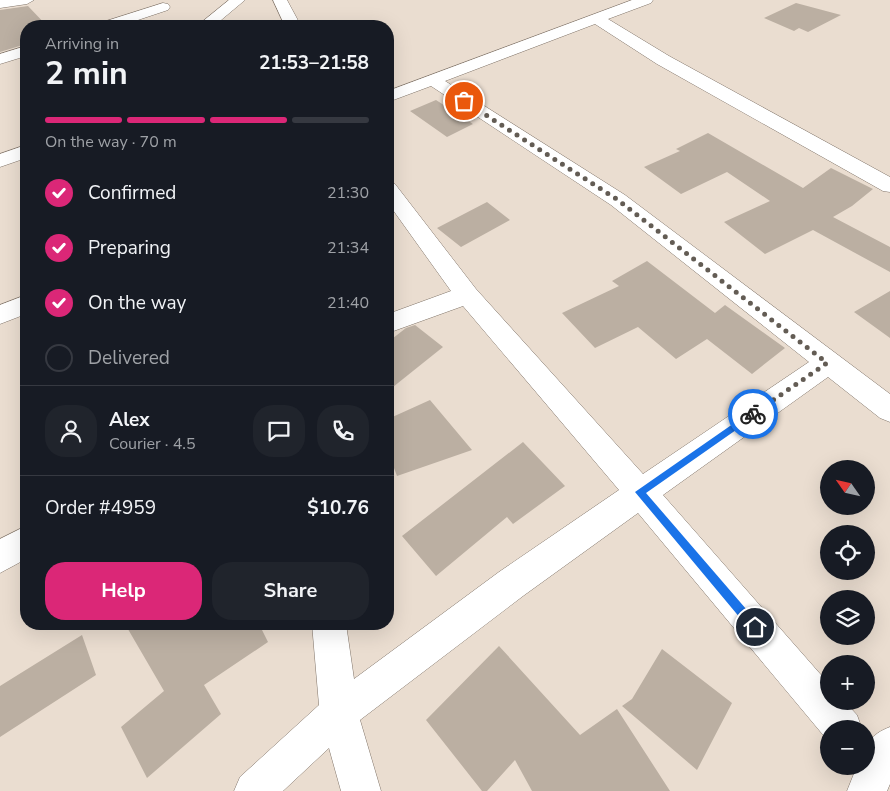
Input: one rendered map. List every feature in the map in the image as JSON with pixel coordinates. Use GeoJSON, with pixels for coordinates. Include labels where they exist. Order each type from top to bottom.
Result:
{"type":"FeatureCollection","features":[{"type":"Feature","properties":{"kind":"street"},"geometry":{"type":"LineString","coordinates":[[0,4],[27,0]]}},
{"type":"Feature","properties":{"kind":"street"},"geometry":{"type":"LineString","coordinates":[[213,20],[238,0]]}},
{"type":"Feature","properties":{"kind":"street"},"geometry":{"type":"LineString","coordinates":[[280,0],[289,20]]}},
{"type":"Feature","properties":{"kind":"street"},"geometry":{"type":"LineString","coordinates":[[394,95],[434,81],[524,44],[646,0]]}},
{"type":"Feature","properties":{"kind":"street"},"geometry":{"type":"LineString","coordinates":[[125,20],[164,8]]}},
{"type":"Feature","properties":{"kind":"street"},"geometry":{"type":"LineString","coordinates":[[596,18],[663,60],[890,186]]}},
{"type":"Feature","properties":{"kind":"street"},"geometry":{"type":"LineString","coordinates":[[0,59],[20,53]]}},
{"type":"Feature","properties":{"kind":"street"},"geometry":{"type":"LineString","coordinates":[[434,81],[618,200],[890,410]]}},
{"type":"Feature","properties":{"kind":"street"},"geometry":{"type":"LineString","coordinates":[[0,160],[20,153]]}},
{"type":"Feature","properties":{"kind":"street"},"geometry":{"type":"LineString","coordinates":[[394,197],[467,295],[640,492],[834,720]]}},
{"type":"Feature","properties":{"kind":"street"},"geometry":{"type":"LineString","coordinates":[[394,322],[467,295]]}},
{"type":"Feature","properties":{"kind":"street"},"geometry":{"type":"LineString","coordinates":[[0,315],[20,307]]}},
{"type":"Feature","properties":{"kind":"street"},"geometry":{"type":"LineString","coordinates":[[254,791],[340,713],[511,584],[827,363]]}},
{"type":"Feature","properties":{"kind":"street"},"geometry":{"type":"LineString","coordinates":[[0,557],[20,545]]}},
{"type":"Feature","properties":{"kind":"street"},"geometry":{"type":"LineString","coordinates":[[330,630],[340,713],[360,791]]}},
{"type":"Feature","properties":{"kind":"building"},"geometry":{"type":"Polygon","coordinates":[[[796,3],[841,15],[808,32],[799,28],[794,31],[764,18],[796,3]]]}},
{"type":"Feature","properties":{"kind":"building"},"geometry":{"type":"Polygon","coordinates":[[[28,6],[41,20],[20,20],[20,46],[0,52],[0,10],[28,6]]]}},
{"type":"Feature","properties":{"kind":"building"},"geometry":{"type":"Polygon","coordinates":[[[436,100],[473,124],[447,137],[410,111],[436,100]]]}},
{"type":"Feature","properties":{"kind":"building"},"geometry":{"type":"Polygon","coordinates":[[[708,133],[803,188],[831,168],[873,189],[852,206],[833,217],[890,247],[890,272],[813,230],[765,254],[724,222],[770,201],[727,172],[681,194],[644,167],[680,151],[676,149],[708,133]]]}},
{"type":"Feature","properties":{"kind":"building"},"geometry":{"type":"Polygon","coordinates":[[[487,202],[510,220],[461,247],[437,228],[487,202]]]}},
{"type":"Feature","properties":{"kind":"building"},"geometry":{"type":"Polygon","coordinates":[[[647,261],[715,313],[725,305],[785,348],[752,374],[707,339],[676,359],[638,327],[595,348],[562,313],[619,286],[612,281],[647,261]]]}},
{"type":"Feature","properties":{"kind":"building"},"geometry":{"type":"Polygon","coordinates":[[[890,291],[890,338],[854,312],[890,291]]]}},
{"type":"Feature","properties":{"kind":"building"},"geometry":{"type":"Polygon","coordinates":[[[415,325],[443,347],[394,386],[394,337],[406,328],[415,325]]]}},
{"type":"Feature","properties":{"kind":"building"},"geometry":{"type":"Polygon","coordinates":[[[430,400],[472,450],[397,476],[394,468],[394,416],[430,400]]]}},
{"type":"Feature","properties":{"kind":"building"},"geometry":{"type":"Polygon","coordinates":[[[523,442],[565,486],[513,524],[507,517],[436,576],[402,536],[523,442]]]}},
{"type":"Feature","properties":{"kind":"building"},"geometry":{"type":"Polygon","coordinates":[[[128,630],[262,630],[268,642],[204,685],[221,714],[147,778],[121,727],[164,691],[128,630]]]}},
{"type":"Feature","properties":{"kind":"building"},"geometry":{"type":"Polygon","coordinates":[[[82,635],[96,675],[0,737],[0,686],[82,635]]]}},
{"type":"Feature","properties":{"kind":"building"},"geometry":{"type":"Polygon","coordinates":[[[499,646],[580,735],[617,709],[670,791],[532,791],[515,760],[487,791],[482,791],[426,720],[499,646]]]}},
{"type":"Feature","properties":{"kind":"building"},"geometry":{"type":"Polygon","coordinates":[[[662,649],[732,703],[697,770],[622,706],[632,699],[662,649]]]}},
{"type":"Feature","properties":{"kind":"way so far"},"geometry":{"type":"LineString","coordinates":[[464,101],[618,200],[827,363],[753,414]]}},
{"type":"Feature","properties":{"kind":"route"},"geometry":{"type":"LineString","coordinates":[[753,414],[640,492],[755,627]]}}]}
